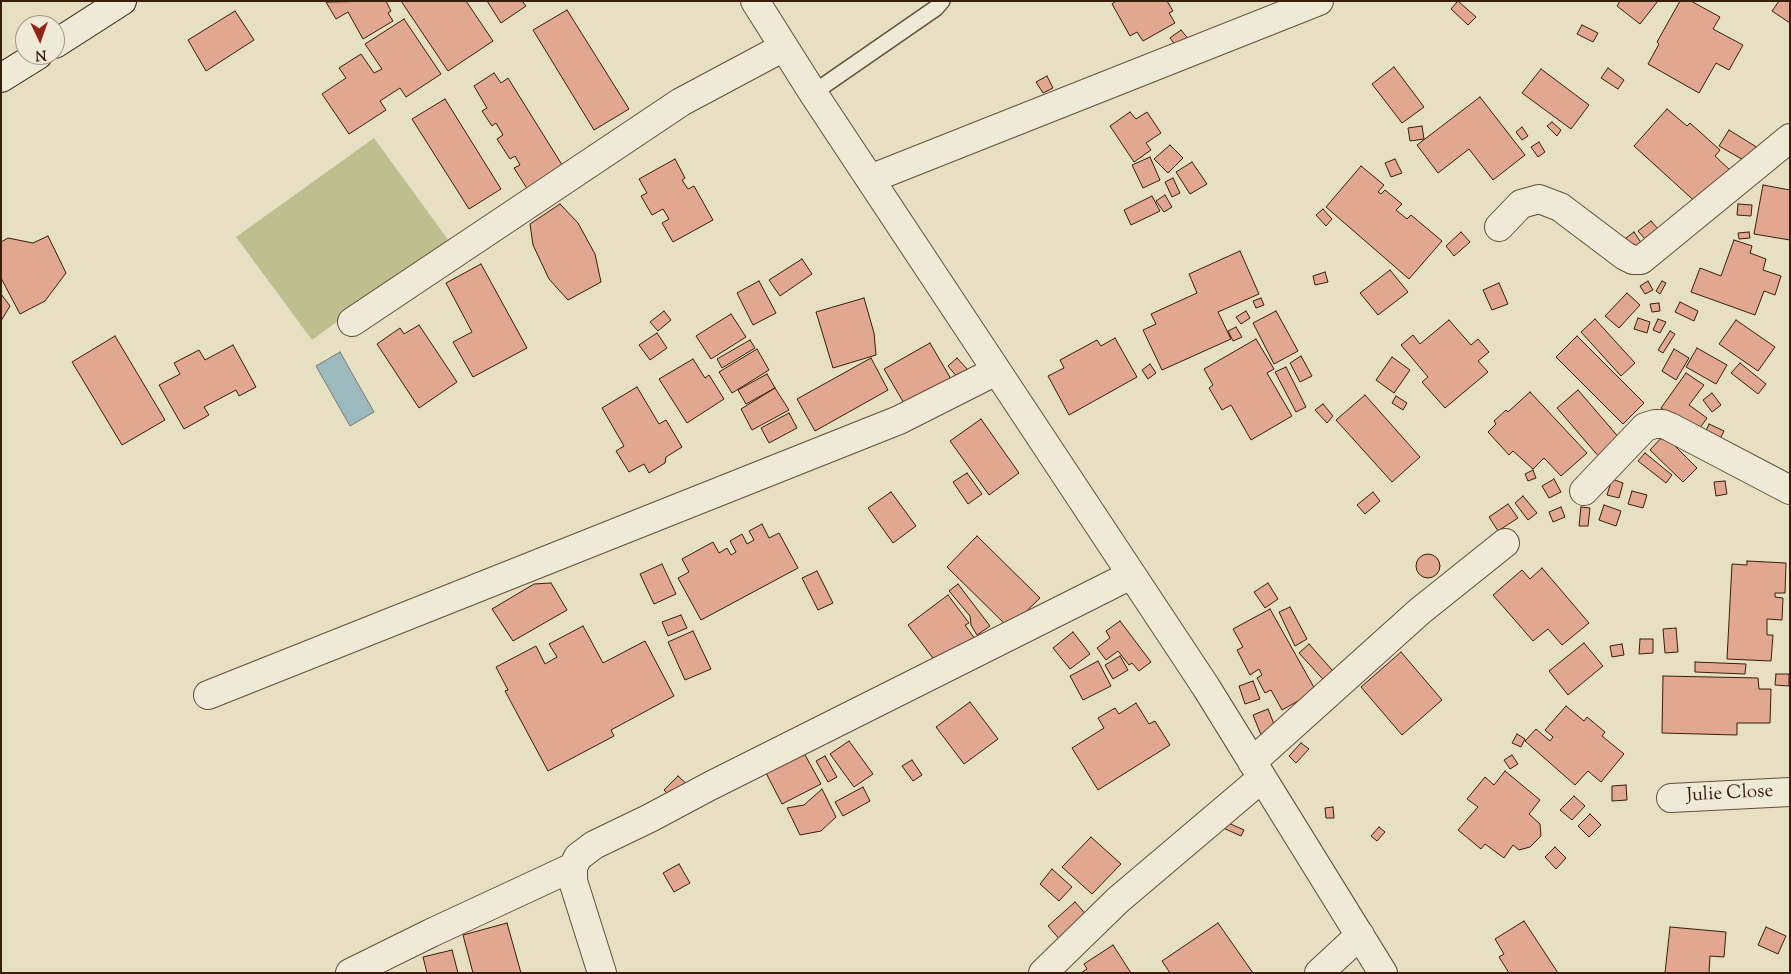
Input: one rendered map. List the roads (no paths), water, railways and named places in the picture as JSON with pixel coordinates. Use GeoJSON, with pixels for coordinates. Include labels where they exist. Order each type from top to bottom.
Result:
{"type":"FeatureCollection","features":[{"type":"Feature","properties":{"kind":"street"},"geometry":{"type":"LineString","coordinates":[[65,38],[122,1]]}},
{"type":"Feature","properties":{"kind":"street"},"geometry":{"type":"LineString","coordinates":[[755,1],[870,180],[1206,688],[1383,973]]}},
{"type":"Feature","properties":{"kind":"street"},"geometry":{"type":"LineString","coordinates":[[870,180],[1303,4]]}},
{"type":"Feature","properties":{"kind":"street"},"geometry":{"type":"LineString","coordinates":[[352,322],[681,102],[784,47]]}},
{"type":"Feature","properties":{"kind":"street"},"geometry":{"type":"LineString","coordinates":[[1,78],[22,65]]}},
{"type":"Feature","properties":{"kind":"street"},"geometry":{"type":"LineString","coordinates":[[1499,227],[1521,204],[1540,199],[1560,207],[1625,256],[1633,260],[1640,260],[1790,138]]}},
{"type":"Feature","properties":{"kind":"street"},"geometry":{"type":"LineString","coordinates":[[208,695],[900,420],[996,371]]}},
{"type":"Feature","properties":{"kind":"street"},"geometry":{"type":"LineString","coordinates":[[1584,491],[1645,427],[1655,424],[1663,424],[1670,427],[1790,490]]}},
{"type":"Feature","properties":{"kind":"street"},"geometry":{"type":"LineString","coordinates":[[1043,973],[1257,770],[1420,611],[1505,543]]}},
{"type":"Feature","properties":{"kind":"street"},"geometry":{"type":"LineString","coordinates":[[602,973],[574,881],[573,867],[578,857],[594,845],[719,781],[1131,575]]}},
{"type":"Feature","properties":{"kind":"street","name":"Julie Close"},"geometry":{"type":"LineString","coordinates":[[1671,798],[1790,792]]}},
{"type":"Feature","properties":{"kind":"street"},"geometry":{"type":"LineString","coordinates":[[350,973],[430,933],[573,867]]}},
{"type":"Feature","properties":{"kind":"street"},"geometry":{"type":"LineString","coordinates":[[1319,973],[1360,935]]}},
{"type":"Feature","properties":{"kind":"lane"},"geometry":{"type":"LineString","coordinates":[[813,93],[936,8],[942,1]]}},
{"type":"Feature","properties":{"kind":"water"},"geometry":{"type":"Polygon","coordinates":[[[340,352],[374,412],[350,426],[316,366],[340,352]]]}}]}
